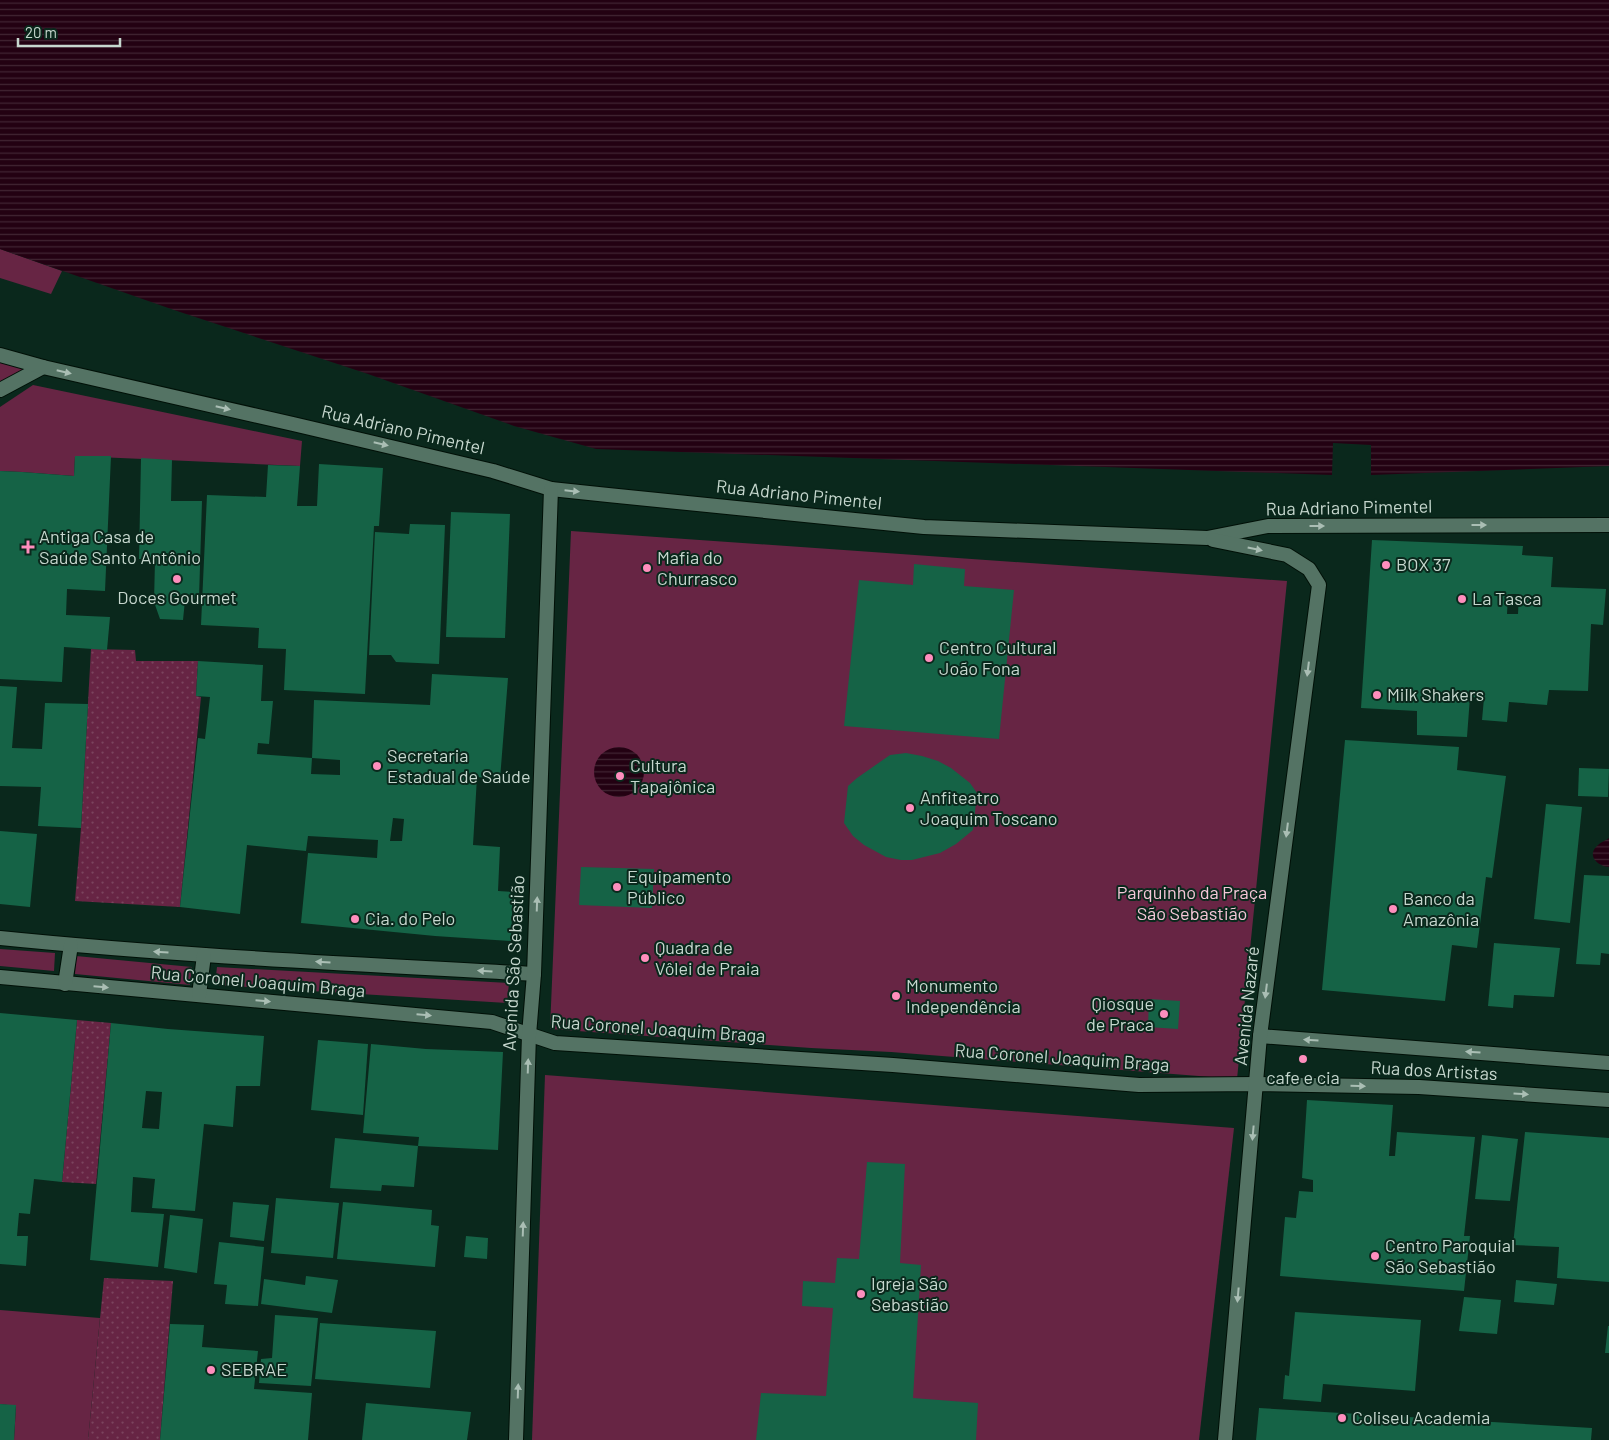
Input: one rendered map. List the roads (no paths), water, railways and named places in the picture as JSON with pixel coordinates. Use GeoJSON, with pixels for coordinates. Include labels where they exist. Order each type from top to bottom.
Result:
{"type":"FeatureCollection","features":[{"type":"Feature","properties":{"kind":"street","name":"Rua Adriano Pimentel"},"geometry":{"type":"LineString","coordinates":[[0,355],[43,367],[493,471],[551,489],[924,527],[1207,538],[1268,526],[1609,525]]}},
{"type":"Feature","properties":{"kind":"street"},"geometry":{"type":"LineString","coordinates":[[0,390],[43,367]]}},
{"type":"Feature","properties":{"kind":"street","name":"Avenida São Sebastião"},"geometry":{"type":"LineString","coordinates":[[516,1440],[529,1035],[534,974],[551,489]]}},
{"type":"Feature","properties":{"kind":"street","name":"Avenida Nazaré"},"geometry":{"type":"LineString","coordinates":[[1207,538],[1287,555],[1310,569],[1319,585],[1260,1036],[1225,1440]]}},
{"type":"Feature","properties":{"kind":"street","name":"Rua Coronel Joaquim Braga"},"geometry":{"type":"LineString","coordinates":[[0,938],[204,955],[534,974]]}},
{"type":"Feature","properties":{"kind":"street"},"geometry":{"type":"LineString","coordinates":[[65,984],[71,945]]}},
{"type":"Feature","properties":{"kind":"street"},"geometry":{"type":"LineString","coordinates":[[199,995],[204,955]]}},
{"type":"Feature","properties":{"kind":"street","name":"Rua Coronel Joaquim Braga"},"geometry":{"type":"LineString","coordinates":[[0,977],[492,1022],[554,1043],[893,1064],[1138,1085],[1257,1084]]}},
{"type":"Feature","properties":{"kind":"street","name":"Rua dos Artistas"},"geometry":{"type":"LineString","coordinates":[[1260,1036],[1609,1063]]}},
{"type":"Feature","properties":{"kind":"street","name":"Rua dos Artistas"},"geometry":{"type":"LineString","coordinates":[[1257,1084],[1419,1087],[1609,1100]]}},
{"type":"Feature","properties":{"kind":"place","name":"Antiga Casa de Saúde Santo Antônio"},"geometry":{"type":"Point","coordinates":[28,547]}},
{"type":"Feature","properties":{"kind":"place","name":"BOX 37"},"geometry":{"type":"Point","coordinates":[1386,565]}},
{"type":"Feature","properties":{"kind":"place","name":"Mafia do Churrasco"},"geometry":{"type":"Point","coordinates":[647,568]}},
{"type":"Feature","properties":{"kind":"place","name":"Doces Gourmet"},"geometry":{"type":"Point","coordinates":[177,579]}},
{"type":"Feature","properties":{"kind":"place","name":"La Tasca"},"geometry":{"type":"Point","coordinates":[1462,599]}},
{"type":"Feature","properties":{"kind":"place","name":"Centro Cultural João Fona"},"geometry":{"type":"Point","coordinates":[929,658]}},
{"type":"Feature","properties":{"kind":"place","name":"Milk Shakers"},"geometry":{"type":"Point","coordinates":[1377,695]}},
{"type":"Feature","properties":{"kind":"place","name":"Secretaria Estadual de Saúde"},"geometry":{"type":"Point","coordinates":[377,766]}},
{"type":"Feature","properties":{"kind":"place","name":"Cultura Tapajônica"},"geometry":{"type":"Point","coordinates":[620,776]}},
{"type":"Feature","properties":{"kind":"place","name":"Anfiteatro Joaquim Toscano"},"geometry":{"type":"Point","coordinates":[910,808]}},
{"type":"Feature","properties":{"kind":"place","name":"Equipamento Público"},"geometry":{"type":"Point","coordinates":[617,887]}},
{"type":"Feature","properties":{"kind":"place","name":"Banco da Amazônia"},"geometry":{"type":"Point","coordinates":[1393,909]}},
{"type":"Feature","properties":{"kind":"place","name":"Cia. do Pelo"},"geometry":{"type":"Point","coordinates":[355,919]}},
{"type":"Feature","properties":{"kind":"place","name":"Quadra de Vôlei de Praia"},"geometry":{"type":"Point","coordinates":[645,958]}},
{"type":"Feature","properties":{"kind":"place","name":"Monumento Independência"},"geometry":{"type":"Point","coordinates":[896,996]}},
{"type":"Feature","properties":{"kind":"place","name":"Qiosque de Praca"},"geometry":{"type":"Point","coordinates":[1164,1014]}},
{"type":"Feature","properties":{"kind":"place","name":"cafe e cia"},"geometry":{"type":"Point","coordinates":[1303,1059]}},
{"type":"Feature","properties":{"kind":"place","name":"Centro Paroquial São Sebastião"},"geometry":{"type":"Point","coordinates":[1375,1256]}},
{"type":"Feature","properties":{"kind":"place","name":"Igreja São Sebastião"},"geometry":{"type":"Point","coordinates":[861,1294]}},
{"type":"Feature","properties":{"kind":"place","name":"SEBRAE"},"geometry":{"type":"Point","coordinates":[211,1370]}},
{"type":"Feature","properties":{"kind":"place","name":"Coliseu Academia"},"geometry":{"type":"Point","coordinates":[1342,1418]}},
{"type":"Feature","properties":{"kind":"park label","name":"Parquinho da Praça São Sebastião"},"geometry":{"type":"Point","coordinates":[1192,903]}}]}
